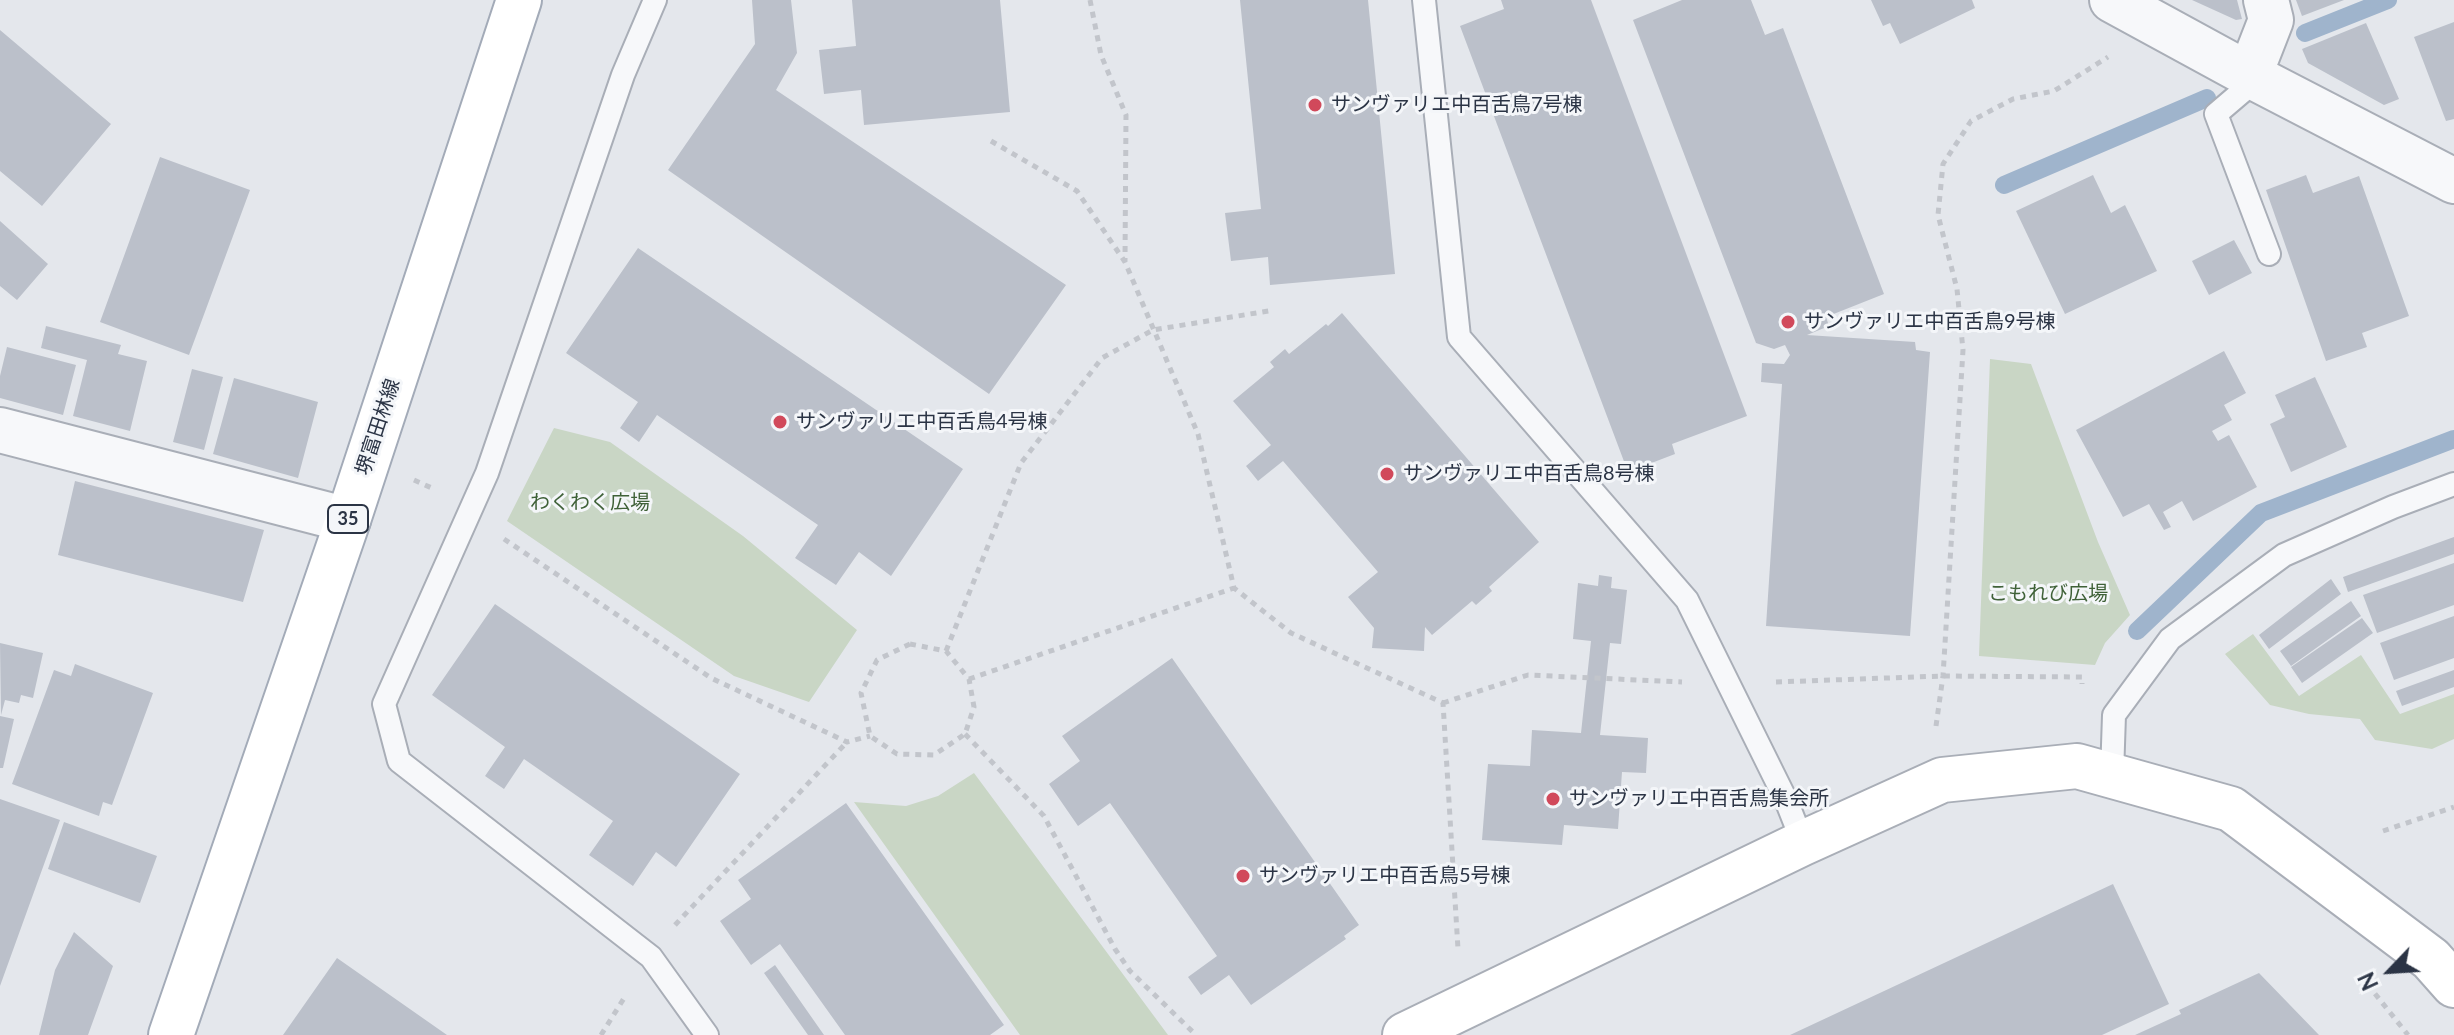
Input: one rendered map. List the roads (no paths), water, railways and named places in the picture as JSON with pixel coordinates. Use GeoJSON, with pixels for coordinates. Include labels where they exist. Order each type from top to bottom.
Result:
{"type":"FeatureCollection","features":[{"type":"Feature","properties":{"kind":"street","name":"堺富田林線"},"geometry":{"type":"LineString","coordinates":[[171,1035],[348,520],[519,0]]}},
{"type":"Feature","properties":{"kind":"street"},"geometry":{"type":"LineString","coordinates":[[2253,76],[2271,20],[2266,0]]}},
{"type":"Feature","properties":{"kind":"street"},"geometry":{"type":"LineString","coordinates":[[2123,6],[2454,181]]}},
{"type":"Feature","properties":{"kind":"street"},"geometry":{"type":"LineString","coordinates":[[0,430],[348,520]]}},
{"type":"Feature","properties":{"kind":"street"},"geometry":{"type":"LineString","coordinates":[[1405,1035],[1803,843],[1942,780],[2077,766],[2231,809],[2431,959],[2454,985]]}},
{"type":"Feature","properties":{"kind":"lane"},"geometry":{"type":"LineString","coordinates":[[655,0],[623,75],[487,473],[384,704],[399,761],[651,957],[707,1035]]}},
{"type":"Feature","properties":{"kind":"lane"},"geometry":{"type":"LineString","coordinates":[[1424,0],[1459,337],[1687,600],[1786,800],[1803,843]]}},
{"type":"Feature","properties":{"kind":"lane"},"geometry":{"type":"LineString","coordinates":[[2253,76],[2216,114],[2269,254]]}},
{"type":"Feature","properties":{"kind":"lane"},"geometry":{"type":"LineString","coordinates":[[2112,775],[2114,715],[2170,639],[2284,555],[2454,484]]}},
{"type":"Feature","properties":{"kind":"waterway"},"geometry":{"type":"LineString","coordinates":[[2305,33],[2388,0]]}},
{"type":"Feature","properties":{"kind":"waterway"},"geometry":{"type":"LineString","coordinates":[[2004,185],[2207,98]]}},
{"type":"Feature","properties":{"kind":"waterway"},"geometry":{"type":"LineString","coordinates":[[2137,631],[2261,513],[2454,439]]}},
{"type":"Feature","properties":{"kind":"place","name":"サンヴァリエ中百舌鳥7号棟"},"geometry":{"type":"Point","coordinates":[1315,105]}},
{"type":"Feature","properties":{"kind":"place","name":"サンヴァリエ中百舌鳥9号棟"},"geometry":{"type":"Point","coordinates":[1788,322]}},
{"type":"Feature","properties":{"kind":"place","name":"サンヴァリエ中百舌鳥4号棟"},"geometry":{"type":"Point","coordinates":[780,422]}},
{"type":"Feature","properties":{"kind":"place","name":"サンヴァリエ中百舌鳥8号棟"},"geometry":{"type":"Point","coordinates":[1387,474]}},
{"type":"Feature","properties":{"kind":"place","name":"サンヴァリエ中百舌鳥集会所"},"geometry":{"type":"Point","coordinates":[1553,799]}},
{"type":"Feature","properties":{"kind":"place","name":"サンヴァリエ中百舌鳥5号棟"},"geometry":{"type":"Point","coordinates":[1243,876]}},
{"type":"Feature","properties":{"kind":"park label","name":"わくわく広場"},"geometry":{"type":"Point","coordinates":[590,503]}},
{"type":"Feature","properties":{"kind":"park label","name":"こもれび広場"},"geometry":{"type":"Point","coordinates":[2048,594]}}]}
